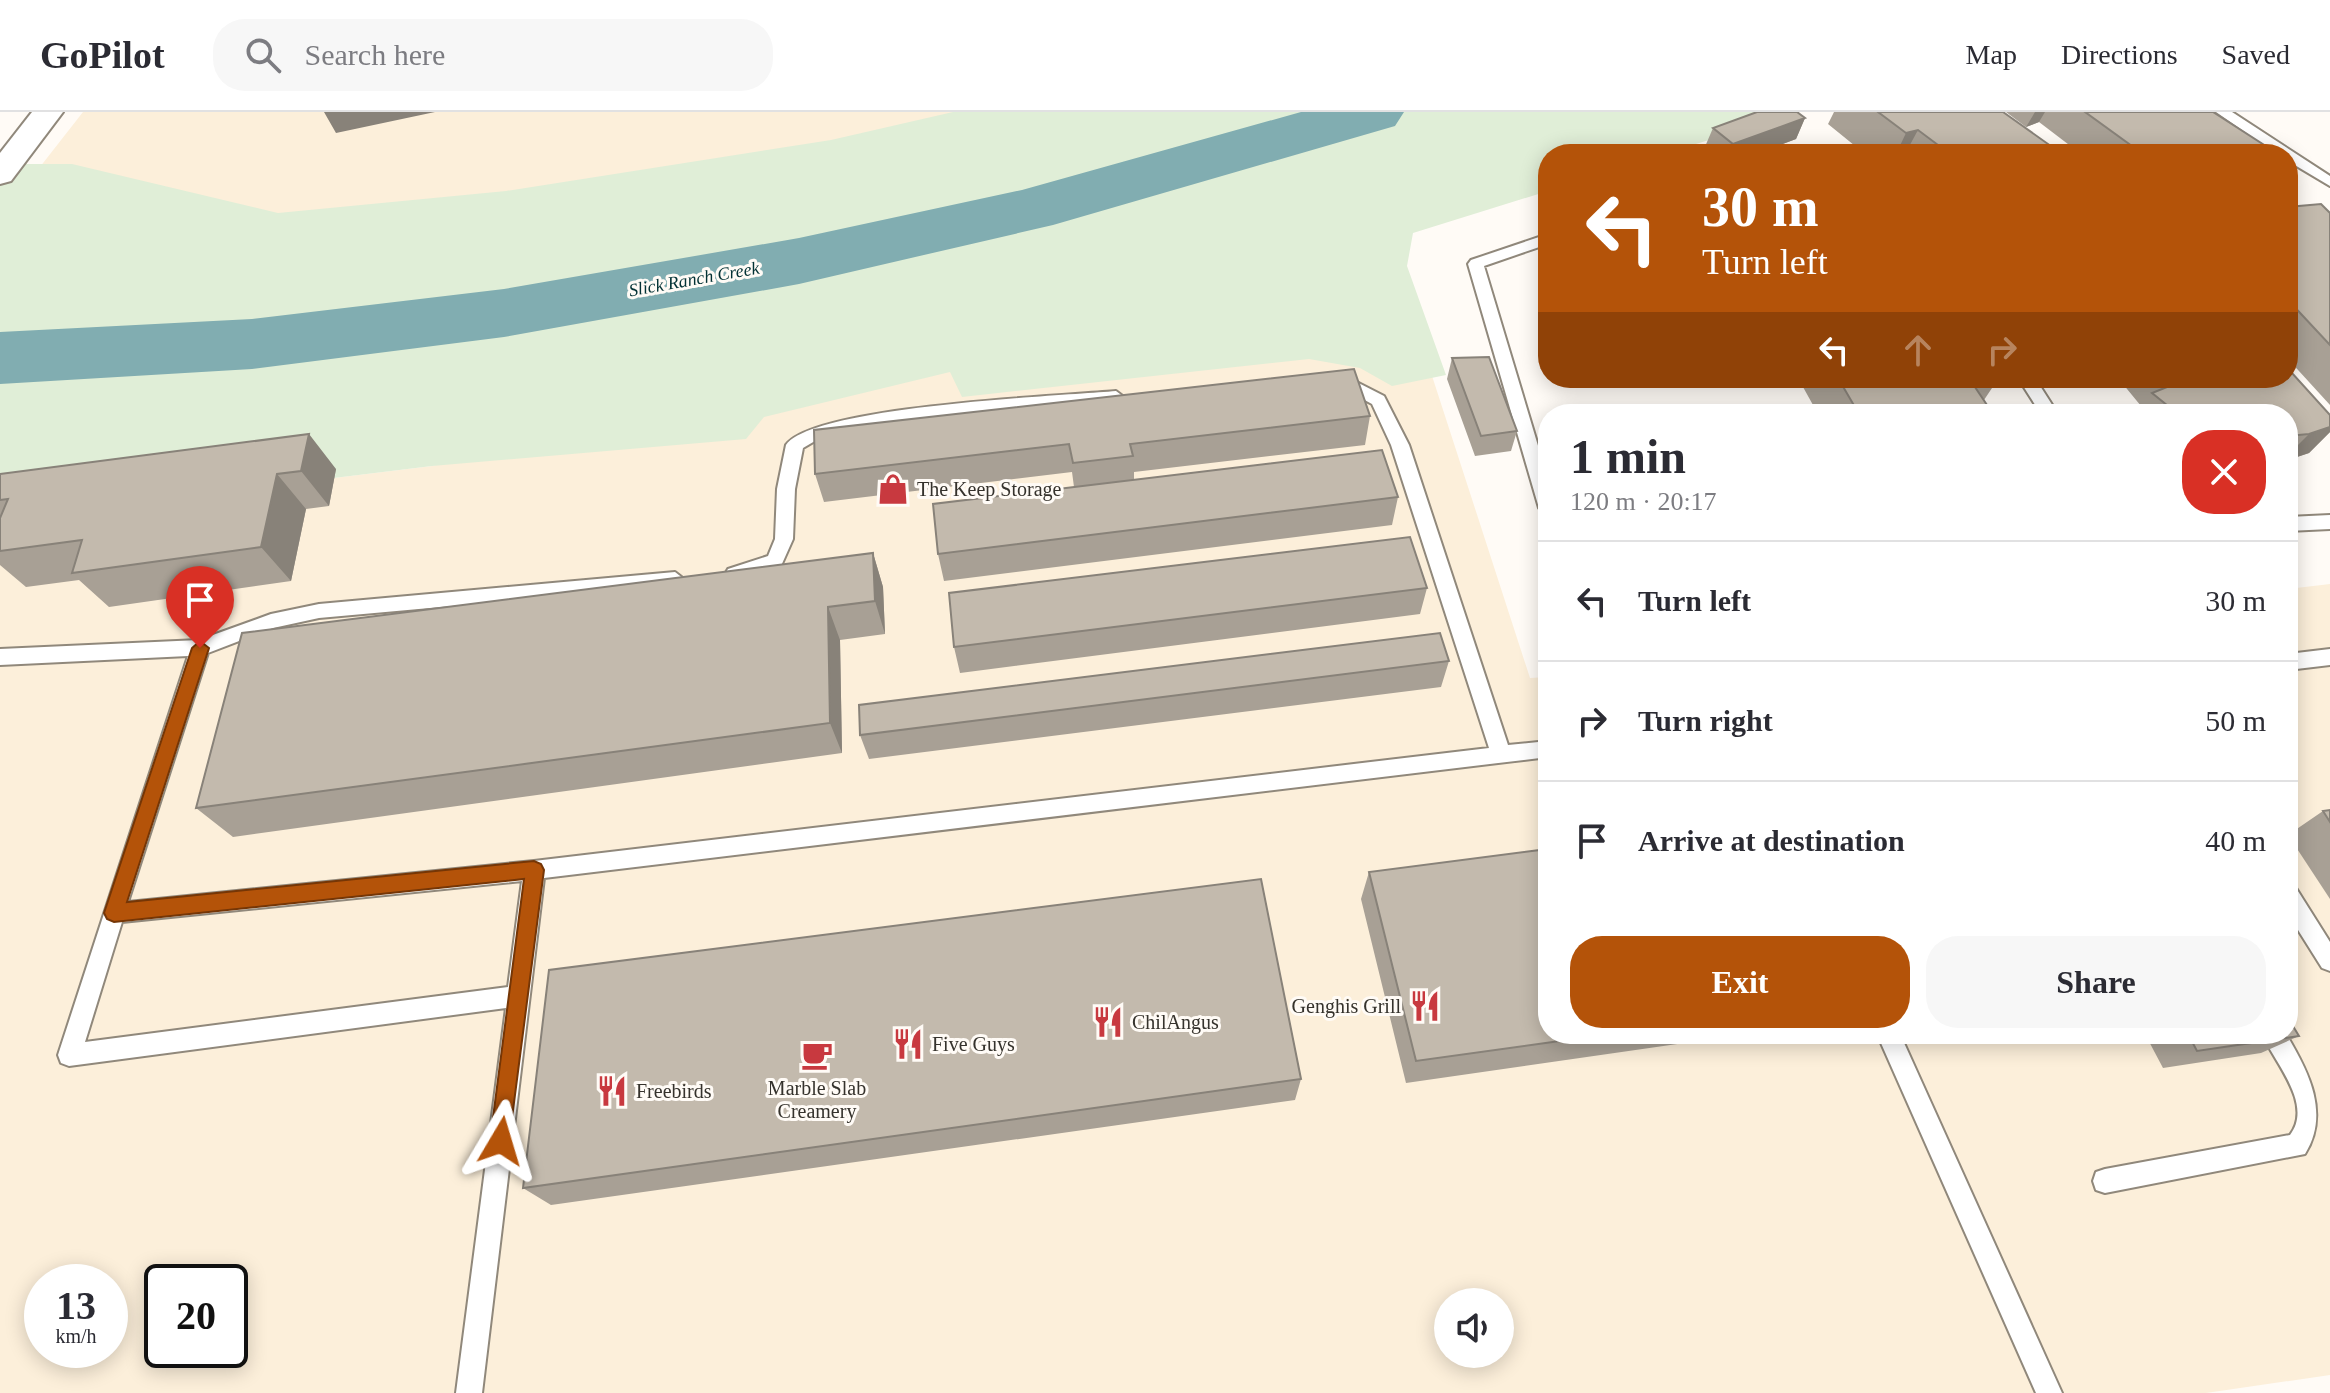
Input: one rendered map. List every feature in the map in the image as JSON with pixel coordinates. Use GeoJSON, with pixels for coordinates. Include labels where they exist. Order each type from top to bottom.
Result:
{"type":"FeatureCollection","features":[{"type":"Feature","properties":{"kind":"main road"},"geometry":{"type":"LineString","coordinates":[[0,121],[45,117]]}},
{"type":"Feature","properties":{"kind":"main road"},"geometry":{"type":"LineString","coordinates":[[0,174],[45,117]]}},
{"type":"Feature","properties":{"kind":"lane"},"geometry":{"type":"LineString","coordinates":[[2223,112],[2273,144]]}},
{"type":"Feature","properties":{"kind":"lane"},"geometry":{"type":"LineString","coordinates":[[2298,161],[2330,182]]}},
{"type":"Feature","properties":{"kind":"lane"},"geometry":{"type":"LineString","coordinates":[[1538,242],[1476,264],[1538,474]]}},
{"type":"Feature","properties":{"kind":"lane"},"geometry":{"type":"LineString","coordinates":[[1319,379],[1335,377],[1378,400],[1400,445],[1501,754]]}},
{"type":"Feature","properties":{"kind":"lane"},"geometry":{"type":"LineString","coordinates":[[0,657],[200,648],[271,621],[319,611],[744,573],[775,561],[784,539],[786,489],[795,445],[816,433],[914,414],[1133,395]]}},
{"type":"Feature","properties":{"kind":"lane"},"geometry":{"type":"LineString","coordinates":[[2298,524],[2330,522]]}},
{"type":"Feature","properties":{"kind":"lane"},"geometry":{"type":"LineString","coordinates":[[200,648],[69,1055],[519,996]]}},
{"type":"Feature","properties":{"kind":"lane"},"geometry":{"type":"LineString","coordinates":[[2298,661],[2330,657]]}},
{"type":"Feature","properties":{"kind":"lane"},"geometry":{"type":"LineString","coordinates":[[114,913],[534,870],[1538,750]]}},
{"type":"Feature","properties":{"kind":"lane"},"geometry":{"type":"LineString","coordinates":[[469,1393],[534,870]]}},
{"type":"Feature","properties":{"kind":"lane"},"geometry":{"type":"LineString","coordinates":[[2298,911],[2330,961]]}},
{"type":"Feature","properties":{"kind":"lane"},"geometry":{"type":"LineString","coordinates":[[1892,1044],[2049,1393]]}},
{"type":"Feature","properties":{"kind":"lane"},"geometry":{"type":"LineString","coordinates":[[2105,1181],[2297,1146],[2310,1127],[2307,1096],[2278,1044]]}},
{"type":"Feature","properties":{"kind":"shaded area"},"geometry":{"type":"Polygon","coordinates":[[[83,112],[999,112],[382,219],[0,218],[83,112]]]}},
{"type":"Feature","properties":{"kind":"shaded area"},"geometry":{"type":"Polygon","coordinates":[[[1386,234],[1530,678],[1538,678],[1538,1044],[2298,1044],[2298,588],[2330,584],[2330,1375],[2206,1393],[0,1393],[0,514],[89,508],[432,466],[1386,234]]]}},
{"type":"Feature","properties":{"kind":"green space"},"geometry":{"type":"Polygon","coordinates":[[[953,112],[1798,112],[1696,144],[1538,144],[1538,194],[1413,233],[1407,266],[1446,375],[1392,386],[1360,368],[1309,359],[962,397],[950,372],[764,417],[746,439],[432,466],[89,508],[0,514],[0,164],[72,164],[278,213],[506,191],[831,140],[953,112]]]}},
{"type":"Feature","properties":{"kind":"building"},"geometry":{"type":"Polygon","coordinates":[[[1757,112],[1797,112],[1805,118],[1733,144],[1713,128],[1757,112]]]}},
{"type":"Feature","properties":{"kind":"building"},"geometry":{"type":"Polygon","coordinates":[[[1878,112],[2003,112],[2048,144],[1937,144],[1918,130],[1906,133],[1878,112]]]}},
{"type":"Feature","properties":{"kind":"building"},"geometry":{"type":"Polygon","coordinates":[[[2085,112],[2213,112],[2263,144],[2129,144],[2085,112]]]}},
{"type":"Feature","properties":{"kind":"building"},"geometry":{"type":"Polygon","coordinates":[[[2321,204],[2330,213],[2330,345],[2298,311],[2298,206],[2321,204]]]}},
{"type":"Feature","properties":{"kind":"building"},"geometry":{"type":"Polygon","coordinates":[[[1489,357],[1517,431],[1481,436],[1452,358],[1489,357]]]}},
{"type":"Feature","properties":{"kind":"building"},"geometry":{"type":"Polygon","coordinates":[[[1354,369],[1370,416],[1130,444],[1133,456],[1073,463],[1069,444],[815,474],[814,430],[1354,369]]]}},
{"type":"Feature","properties":{"kind":"building"},"geometry":{"type":"Polygon","coordinates":[[[2298,380],[2330,415],[2330,427],[2298,435],[2298,404],[2166,404],[2152,393],[2164,388],[2298,388],[2298,380]]]}},
{"type":"Feature","properties":{"kind":"building"},"geometry":{"type":"Polygon","coordinates":[[[1844,388],[1976,388],[1986,404],[1853,404],[1844,388]]]}},
{"type":"Feature","properties":{"kind":"building"},"geometry":{"type":"Polygon","coordinates":[[[309,434],[301,471],[277,474],[261,547],[72,573],[82,540],[0,551],[0,518],[8,499],[0,500],[0,474],[309,434]]]}},
{"type":"Feature","properties":{"kind":"building"},"geometry":{"type":"Polygon","coordinates":[[[1382,450],[1398,497],[938,554],[933,504],[1382,450]]]}},
{"type":"Feature","properties":{"kind":"building"},"geometry":{"type":"Polygon","coordinates":[[[1410,537],[1427,588],[954,647],[949,593],[1410,537]]]}},
{"type":"Feature","properties":{"kind":"building"},"geometry":{"type":"Polygon","coordinates":[[[873,553],[875,601],[828,607],[830,723],[196,808],[242,633],[873,553]]]}},
{"type":"Feature","properties":{"kind":"building"},"geometry":{"type":"Polygon","coordinates":[[[1440,633],[1449,661],[860,735],[859,705],[1440,633]]]}},
{"type":"Feature","properties":{"kind":"building"},"geometry":{"type":"Polygon","coordinates":[[[2330,810],[2330,822],[2323,811],[2330,810]]]}},
{"type":"Feature","properties":{"kind":"building"},"geometry":{"type":"Polygon","coordinates":[[[1538,850],[1538,1044],[1416,1061],[1369,872],[1538,850]]]}},
{"type":"Feature","properties":{"kind":"building"},"geometry":{"type":"Polygon","coordinates":[[[1261,879],[1301,1079],[523,1188],[549,970],[1261,879]]]}},
{"type":"Feature","properties":{"kind":"building"},"geometry":{"type":"Polygon","coordinates":[[[2193,1044],[2245,1044],[2197,1051],[2193,1044]]]}},
{"type":"Feature","properties":{"kind":"waterway","name":"Slick Ranch Creek"},"geometry":{"type":"LineString","coordinates":[[0,358],[252,344],[504,313],[799,261],[1029,210],[1372,112]]}},
{"type":"Feature","properties":{"kind":"place","name":"The Keep Storage"},"geometry":{"type":"Point","coordinates":[893,489]}},
{"type":"Feature","properties":{"kind":"place","name":"Genghis Grill"},"geometry":{"type":"Point","coordinates":[1425,1006]}},
{"type":"Feature","properties":{"kind":"place","name":"ChilAngus"},"geometry":{"type":"Point","coordinates":[1108,1022]}},
{"type":"Feature","properties":{"kind":"place","name":"Five Guys"},"geometry":{"type":"Point","coordinates":[908,1044]}},
{"type":"Feature","properties":{"kind":"place","name":"Marble Slab Creamery"},"geometry":{"type":"Point","coordinates":[817,1055]}},
{"type":"Feature","properties":{"kind":"place","name":"Freebirds"},"geometry":{"type":"Point","coordinates":[612,1091]}},
{"type":"Feature","properties":{"kind":"route"},"geometry":{"type":"LineString","coordinates":[[200,648],[114,913],[534,870],[501,1141]]}}]}
